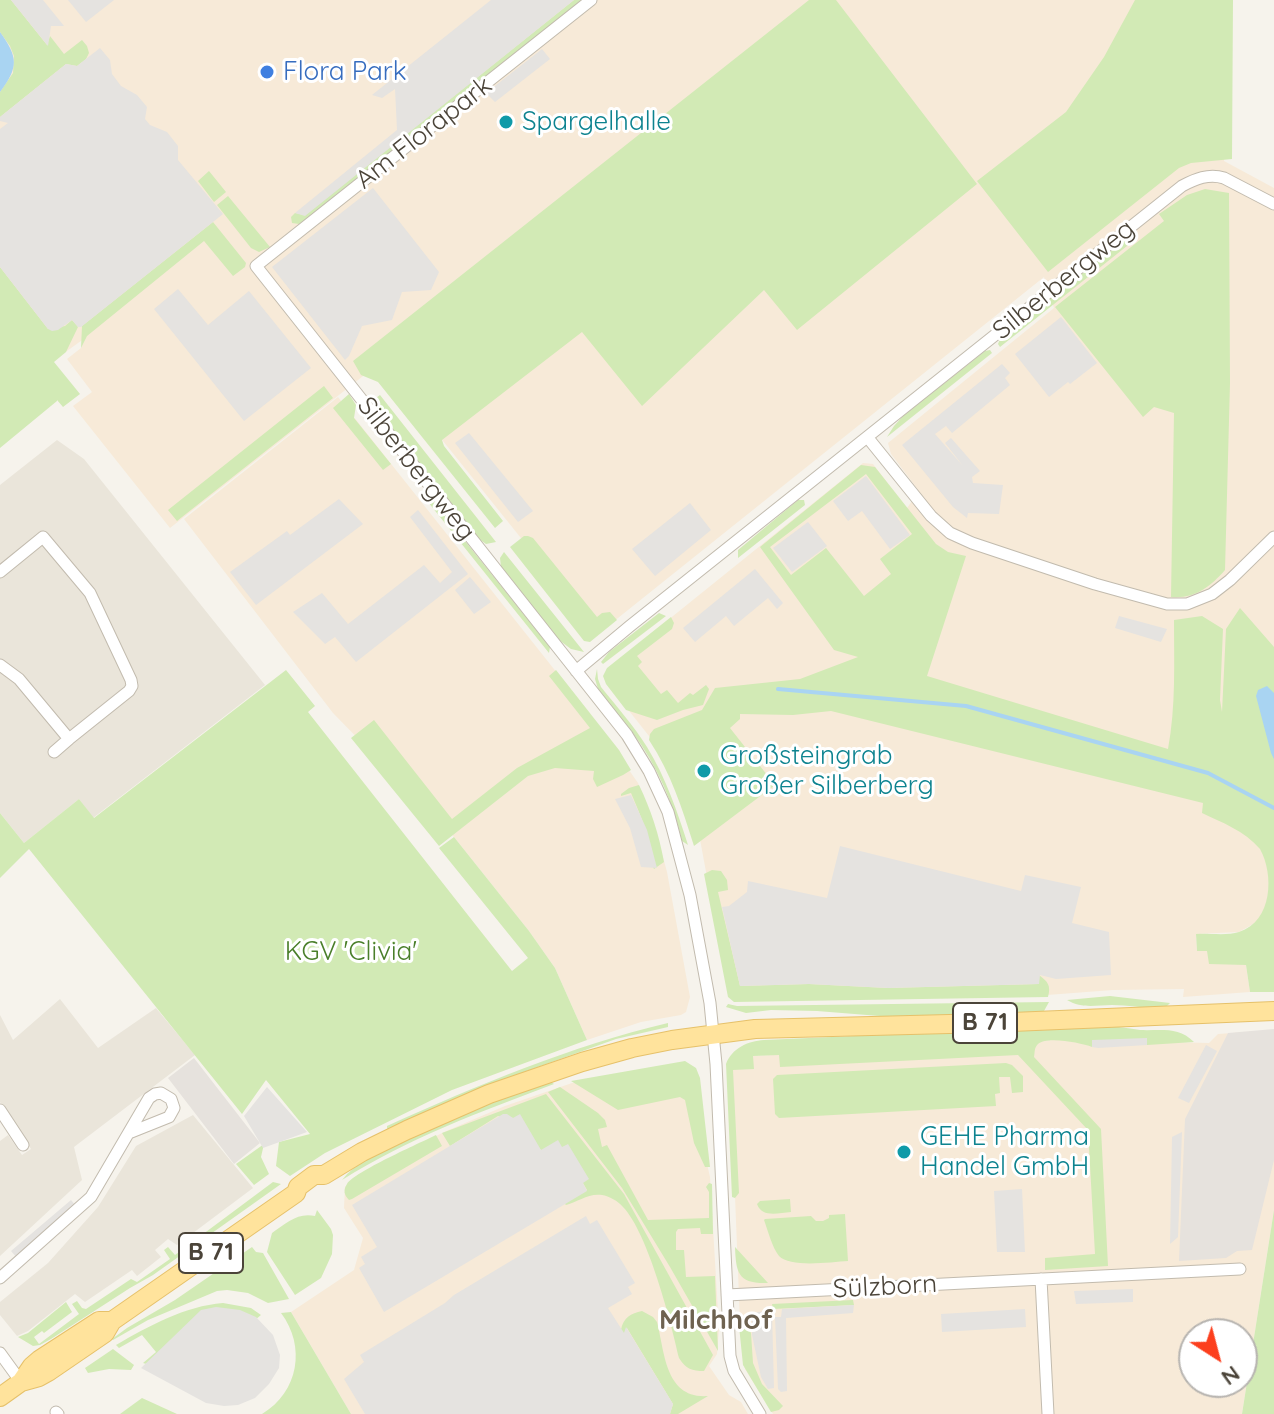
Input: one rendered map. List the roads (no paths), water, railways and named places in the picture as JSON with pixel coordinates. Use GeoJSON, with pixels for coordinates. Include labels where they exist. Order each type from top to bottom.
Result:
{"type":"FeatureCollection","features":[{"type":"Feature","properties":{"kind":"main road","name":"B 71"},"geometry":{"type":"LineString","coordinates":[[0,1397],[21,1382],[48,1372],[105,1333],[112,1321],[296,1193],[304,1194],[319,1184],[324,1175],[362,1152],[432,1118],[517,1083],[582,1062],[632,1048],[770,1028],[1274,1011]]}},
{"type":"Feature","properties":{"kind":"street","name":"Am Florapark"},"geometry":{"type":"LineString","coordinates":[[256,266],[591,0]]}},
{"type":"Feature","properties":{"kind":"street","name":"Silberbergweg"},"geometry":{"type":"LineString","coordinates":[[576,671],[1186,183],[1206,176],[1221,177],[1274,204]]}},
{"type":"Feature","properties":{"kind":"street","name":"Silberbergweg"},"geometry":{"type":"LineString","coordinates":[[256,266],[634,745],[664,801],[690,893],[713,1034]]}},
{"type":"Feature","properties":{"kind":"street"},"geometry":{"type":"LineString","coordinates":[[868,438],[931,516],[950,533],[1095,584],[1167,604],[1187,604],[1212,594],[1274,537]]}},
{"type":"Feature","properties":{"kind":"street"},"geometry":{"type":"LineString","coordinates":[[0,572],[43,537],[90,593],[131,680],[129,691],[54,752]]}},
{"type":"Feature","properties":{"kind":"street"},"geometry":{"type":"LineString","coordinates":[[0,665],[17,677],[69,739]]}},
{"type":"Feature","properties":{"kind":"street"},"geometry":{"type":"LineString","coordinates":[[713,1034],[732,1365],[760,1414]]}},
{"type":"Feature","properties":{"kind":"street"},"geometry":{"type":"LineString","coordinates":[[0,1110],[23,1145]]}},
{"type":"Feature","properties":{"kind":"street"},"geometry":{"type":"LineString","coordinates":[[0,1278],[91,1197],[129,1133]]}},
{"type":"Feature","properties":{"kind":"street","name":"Sülzborn"},"geometry":{"type":"LineString","coordinates":[[727,1295],[1240,1269]]}},
{"type":"Feature","properties":{"kind":"street"},"geometry":{"type":"LineString","coordinates":[[1041,1279],[1048,1414]]}},
{"type":"Feature","properties":{"kind":"street"},"geometry":{"type":"LineString","coordinates":[[0,1353],[21,1382]]}},
{"type":"Feature","properties":{"kind":"water"},"geometry":{"type":"Polygon","coordinates":[[[0,32],[14,62],[11,76],[0,92],[0,32]]]}},
{"type":"Feature","properties":{"kind":"water"},"geometry":{"type":"Polygon","coordinates":[[[1267,686],[1274,693],[1274,759],[1256,696],[1258,690],[1267,686]]]}},
{"type":"Feature","properties":{"kind":"waterway"},"geometry":{"type":"LineString","coordinates":[[778,689],[966,706],[1208,773],[1274,808]]}},
{"type":"Feature","properties":{"kind":"place","name":"Flora Park"},"geometry":{"type":"Point","coordinates":[267,72]}},
{"type":"Feature","properties":{"kind":"place","name":"Spargelhalle"},"geometry":{"type":"Point","coordinates":[506,122]}},
{"type":"Feature","properties":{"kind":"place","name":"Großsteingrab Großer Silberberg"},"geometry":{"type":"Point","coordinates":[704,771]}},
{"type":"Feature","properties":{"kind":"place","name":"GEHE Pharma Handel GmbH"},"geometry":{"type":"Point","coordinates":[904,1152]}},
{"type":"Feature","properties":{"kind":"district","name":"Milchhof"},"geometry":{"type":"Point","coordinates":[716,1321]}},
{"type":"Feature","properties":{"kind":"park label","name":"KGV 'Clivia'"},"geometry":{"type":"Point","coordinates":[351,952]}}]}
